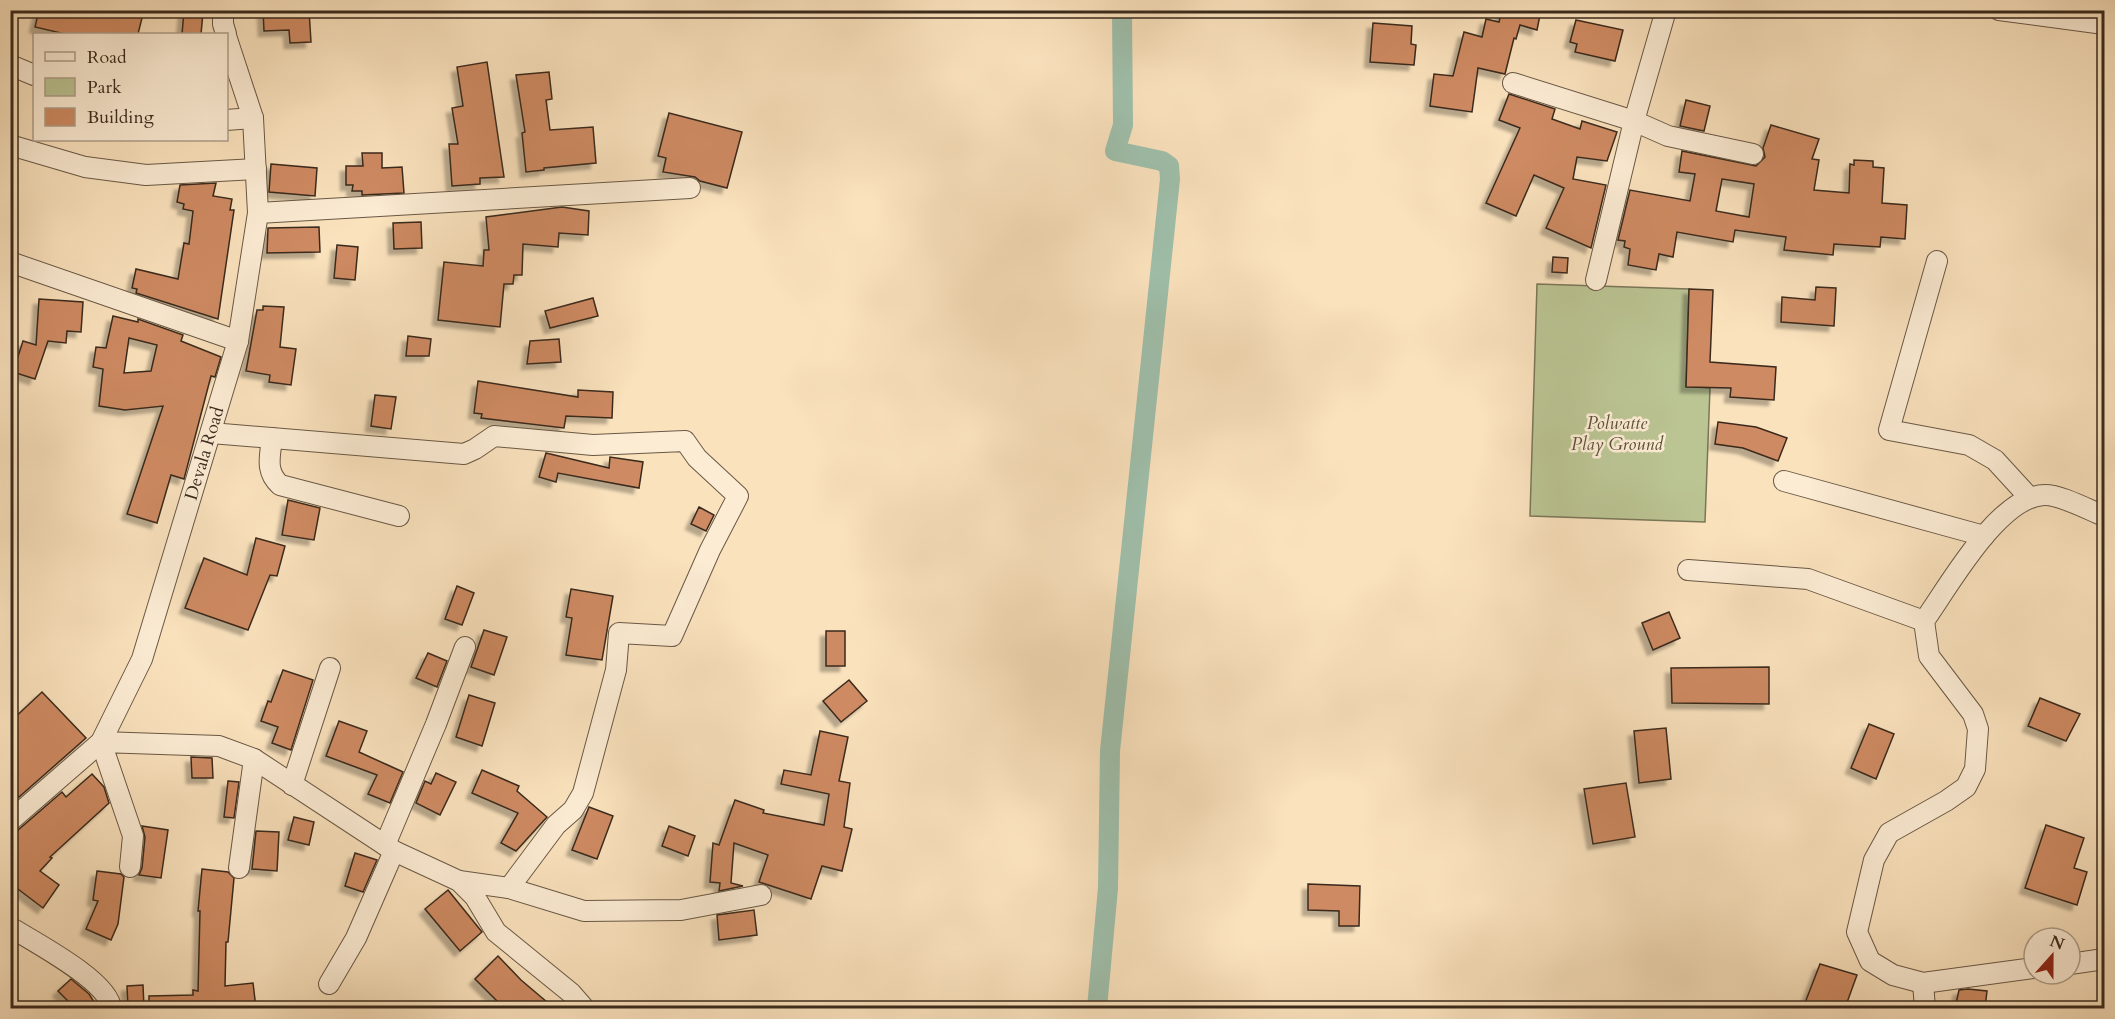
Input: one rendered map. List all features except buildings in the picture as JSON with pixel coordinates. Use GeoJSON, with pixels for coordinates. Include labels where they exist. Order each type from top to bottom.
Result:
{"type":"FeatureCollection","features":[{"type":"Feature","properties":{"kind":"street","name":"Devala Road"},"geometry":{"type":"LineString","coordinates":[[223,10],[225,33]]}},
{"type":"Feature","properties":{"kind":"street"},"geometry":{"type":"LineString","coordinates":[[1596,280],[1634,121],[1666,10]]}},
{"type":"Feature","properties":{"kind":"street"},"geometry":{"type":"LineString","coordinates":[[1999,10],[2104,24]]}},
{"type":"Feature","properties":{"kind":"street","name":"Devala Road"},"geometry":{"type":"LineString","coordinates":[[10,821],[101,742],[142,659],[238,341],[258,213],[253,117],[228,41]]}},
{"type":"Feature","properties":{"kind":"street"},"geometry":{"type":"LineString","coordinates":[[10,65],[33,75]]}},
{"type":"Feature","properties":{"kind":"street"},"geometry":{"type":"LineString","coordinates":[[1514,83],[1634,121],[1668,136],[1753,154]]}},
{"type":"Feature","properties":{"kind":"street"},"geometry":{"type":"LineString","coordinates":[[228,120],[253,117]]}},
{"type":"Feature","properties":{"kind":"street"},"geometry":{"type":"LineString","coordinates":[[10,145],[85,167],[146,175],[256,169]]}},
{"type":"Feature","properties":{"kind":"street"},"geometry":{"type":"LineString","coordinates":[[258,213],[690,188]]}},
{"type":"Feature","properties":{"kind":"street"},"geometry":{"type":"LineString","coordinates":[[1938,261],[1889,430],[1969,445],[1995,460],[2028,496]]}},
{"type":"Feature","properties":{"kind":"street"},"geometry":{"type":"LineString","coordinates":[[10,262],[238,341]]}},
{"type":"Feature","properties":{"kind":"street"},"geometry":{"type":"LineString","coordinates":[[211,433],[464,454],[476,449],[494,436],[593,445],[685,441],[697,458],[738,496],[672,636],[619,633],[616,670],[583,793],[573,810],[556,825],[509,888]]}},
{"type":"Feature","properties":{"kind":"street"},"geometry":{"type":"LineString","coordinates":[[272,438],[268,467],[271,477],[280,484],[399,516]]}},
{"type":"Feature","properties":{"kind":"street"},"geometry":{"type":"LineString","coordinates":[[1784,481],[1984,536]]}},
{"type":"Feature","properties":{"kind":"street"},"geometry":{"type":"LineString","coordinates":[[2022,971],[1923,983],[1893,975],[1870,961],[1857,932],[1874,860],[1889,833],[1953,797],[1966,787],[1975,769],[1978,729],[1974,714],[1929,656],[1924,621],[1984,536],[2008,509],[2028,496],[2047,494],[2104,516]]}},
{"type":"Feature","properties":{"kind":"street"},"geometry":{"type":"LineString","coordinates":[[1688,570],[1808,579],[1924,621]]}},
{"type":"Feature","properties":{"kind":"street"},"geometry":{"type":"LineString","coordinates":[[329,984],[356,938],[465,647]]}},
{"type":"Feature","properties":{"kind":"street"},"geometry":{"type":"LineString","coordinates":[[292,785],[330,668]]}},
{"type":"Feature","properties":{"kind":"street"},"geometry":{"type":"LineString","coordinates":[[130,867],[132,836],[101,742],[219,746],[254,759],[390,848],[459,881],[509,888],[584,911],[681,910],[761,896]]}},
{"type":"Feature","properties":{"kind":"street"},"geometry":{"type":"LineString","coordinates":[[240,868],[254,759]]}},
{"type":"Feature","properties":{"kind":"street"},"geometry":{"type":"LineString","coordinates":[[459,881],[475,897],[496,932],[571,993],[584,1008]]}},
{"type":"Feature","properties":{"kind":"street"},"geometry":{"type":"LineString","coordinates":[[10,927],[98,984],[111,1001],[111,1008]]}},
{"type":"Feature","properties":{"kind":"street"},"geometry":{"type":"LineString","coordinates":[[2082,962],[2104,959]]}},
{"type":"Feature","properties":{"kind":"street"},"geometry":{"type":"LineString","coordinates":[[1923,983],[1925,1008]]}},
{"type":"Feature","properties":{"kind":"green space","name":"Polwatte Play Ground"},"geometry":{"type":"Polygon","coordinates":[[[1537,284],[1689,289],[1686,386],[1710,388],[1705,522],[1530,516],[1537,284]]]}},
{"type":"Feature","properties":{"kind":"waterway"},"geometry":{"type":"LineString","coordinates":[[1097,1008],[1108,888],[1110,751],[1170,179],[1169,166],[1162,161],[1115,151],[1123,125],[1122,10]]}}]}
